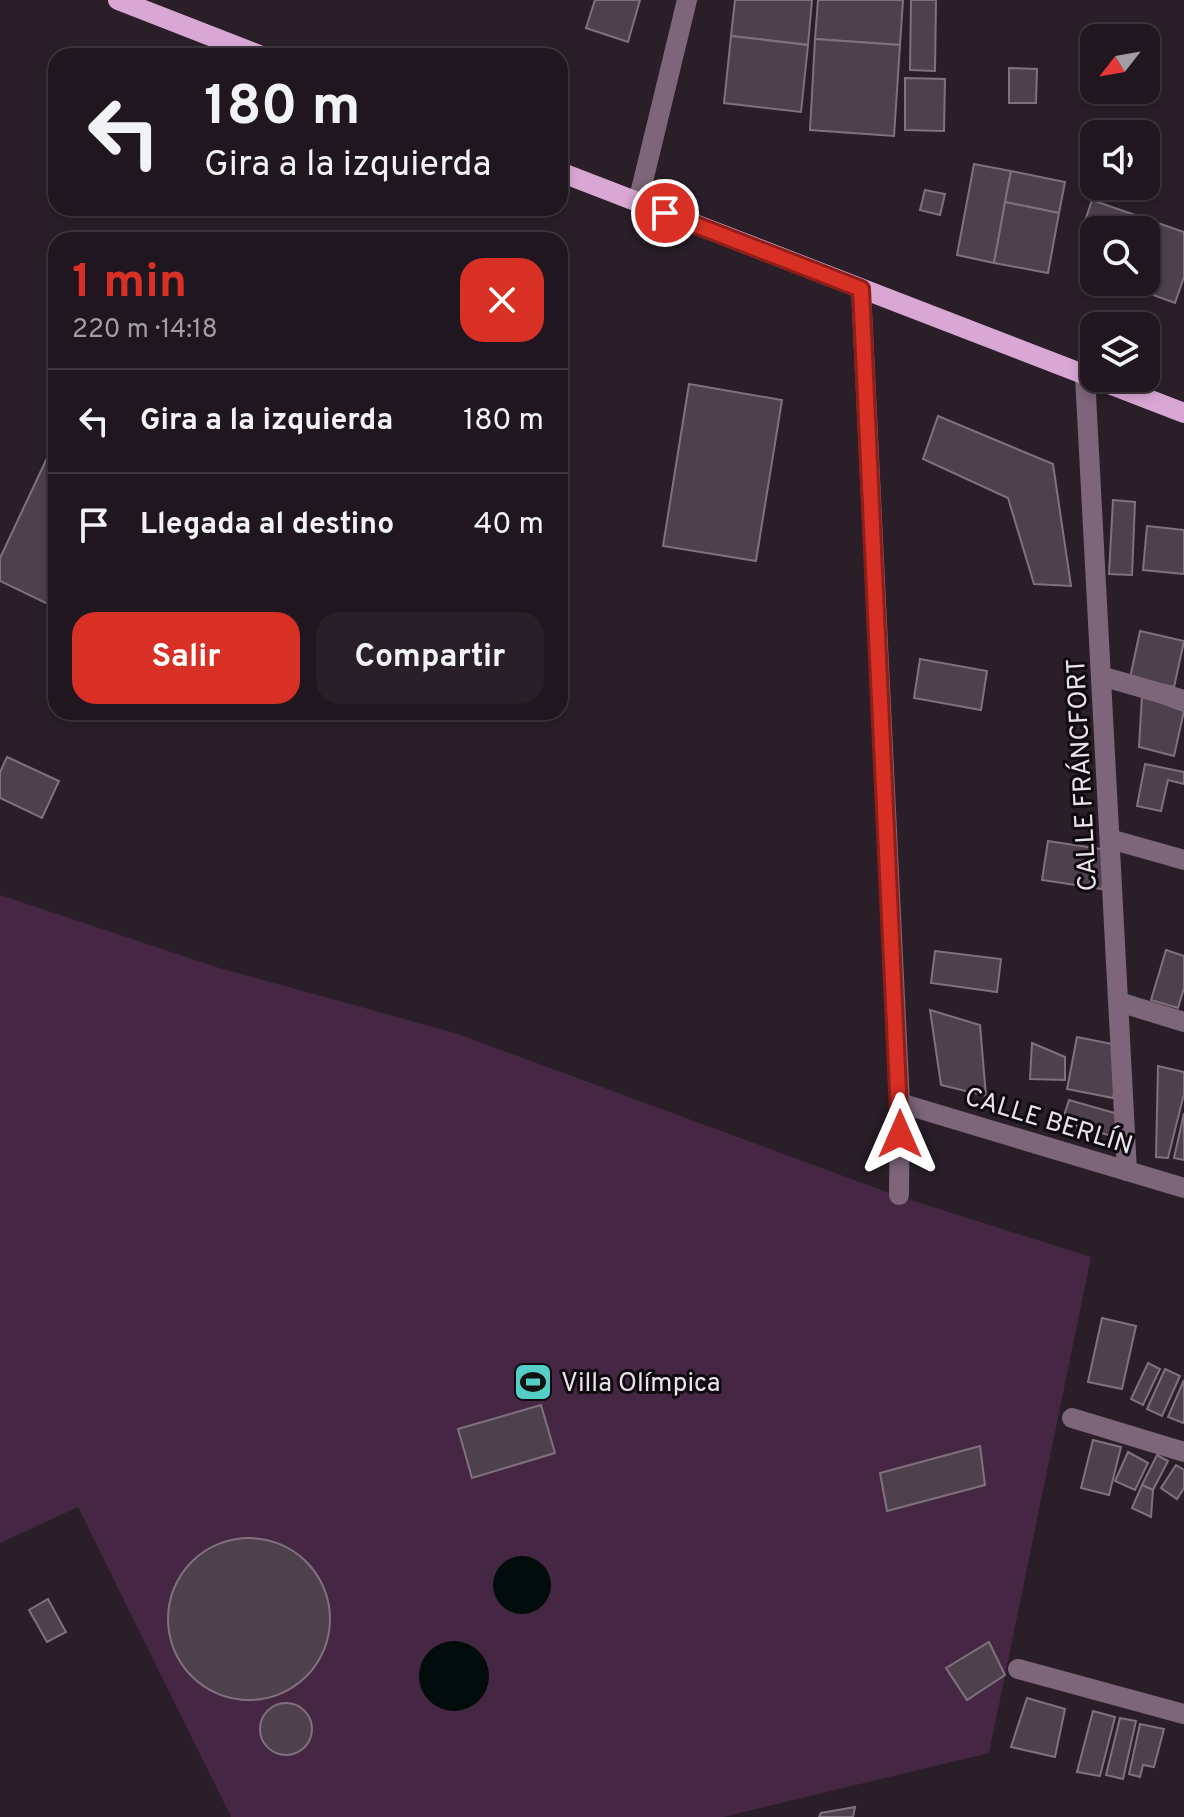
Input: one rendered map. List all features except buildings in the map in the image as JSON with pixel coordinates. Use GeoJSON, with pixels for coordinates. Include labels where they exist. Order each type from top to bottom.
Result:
{"type":"FeatureCollection","features":[{"type":"Feature","properties":{"kind":"main road"},"geometry":{"type":"LineString","coordinates":[[118,0],[241,48]]}},
{"type":"Feature","properties":{"kind":"main road"},"geometry":{"type":"LineString","coordinates":[[568,175],[1080,374]]}},
{"type":"Feature","properties":{"kind":"main road"},"geometry":{"type":"LineString","coordinates":[[1128,392],[1184,413]]}},
{"type":"Feature","properties":{"kind":"street"},"geometry":{"type":"LineString","coordinates":[[638,202],[687,0]]}},
{"type":"Feature","properties":{"kind":"street"},"geometry":{"type":"LineString","coordinates":[[861,289],[900,1103],[899,1195]]}},
{"type":"Feature","properties":{"kind":"street","name":"CALLE FRÁNCFORT"},"geometry":{"type":"LineString","coordinates":[[1086,392],[1127,1171]]}},
{"type":"Feature","properties":{"kind":"street"},"geometry":{"type":"LineString","coordinates":[[1101,676],[1184,700]]}},
{"type":"Feature","properties":{"kind":"street"},"geometry":{"type":"LineString","coordinates":[[1110,839],[1184,860]]}},
{"type":"Feature","properties":{"kind":"street"},"geometry":{"type":"LineString","coordinates":[[1119,1002],[1184,1022]]}},
{"type":"Feature","properties":{"kind":"street","name":"CALLE BERLÍN"},"geometry":{"type":"LineString","coordinates":[[900,1103],[1184,1188]]}},
{"type":"Feature","properties":{"kind":"street"},"geometry":{"type":"LineString","coordinates":[[1072,1418],[1184,1452]]}},
{"type":"Feature","properties":{"kind":"street"},"geometry":{"type":"LineString","coordinates":[[1018,1669],[1184,1714]]}},
{"type":"Feature","properties":{"kind":"shaded area","name":"Villa Olímpica"},"geometry":{"type":"Polygon","coordinates":[[[0,895],[216,967],[455,1033],[892,1194],[1091,1257],[989,1753],[723,1817],[231,1817],[78,1507],[0,1543],[0,895]]]}},
{"type":"Feature","properties":{"kind":"shaded area"},"geometry":{"type":"Polygon","coordinates":[[[522,1556],[533,1558],[542,1565],[549,1574],[549,1596],[542,1605],[533,1612],[522,1614],[511,1612],[502,1605],[495,1596],[493,1585],[495,1574],[502,1565],[511,1558],[522,1556]]]}},
{"type":"Feature","properties":{"kind":"shaded area"},"geometry":{"type":"Polygon","coordinates":[[[454,1641],[479,1651],[489,1676],[479,1701],[454,1711],[429,1701],[419,1676],[429,1651],[454,1641]]]}},
{"type":"Feature","properties":{"kind":"place","name":"Villa Olímpica"},"geometry":{"type":"Point","coordinates":[533,1382]}},
{"type":"Feature","properties":{"kind":"route"},"geometry":{"type":"LineString","coordinates":[[665,213],[861,289],[900,1134]]}}]}
